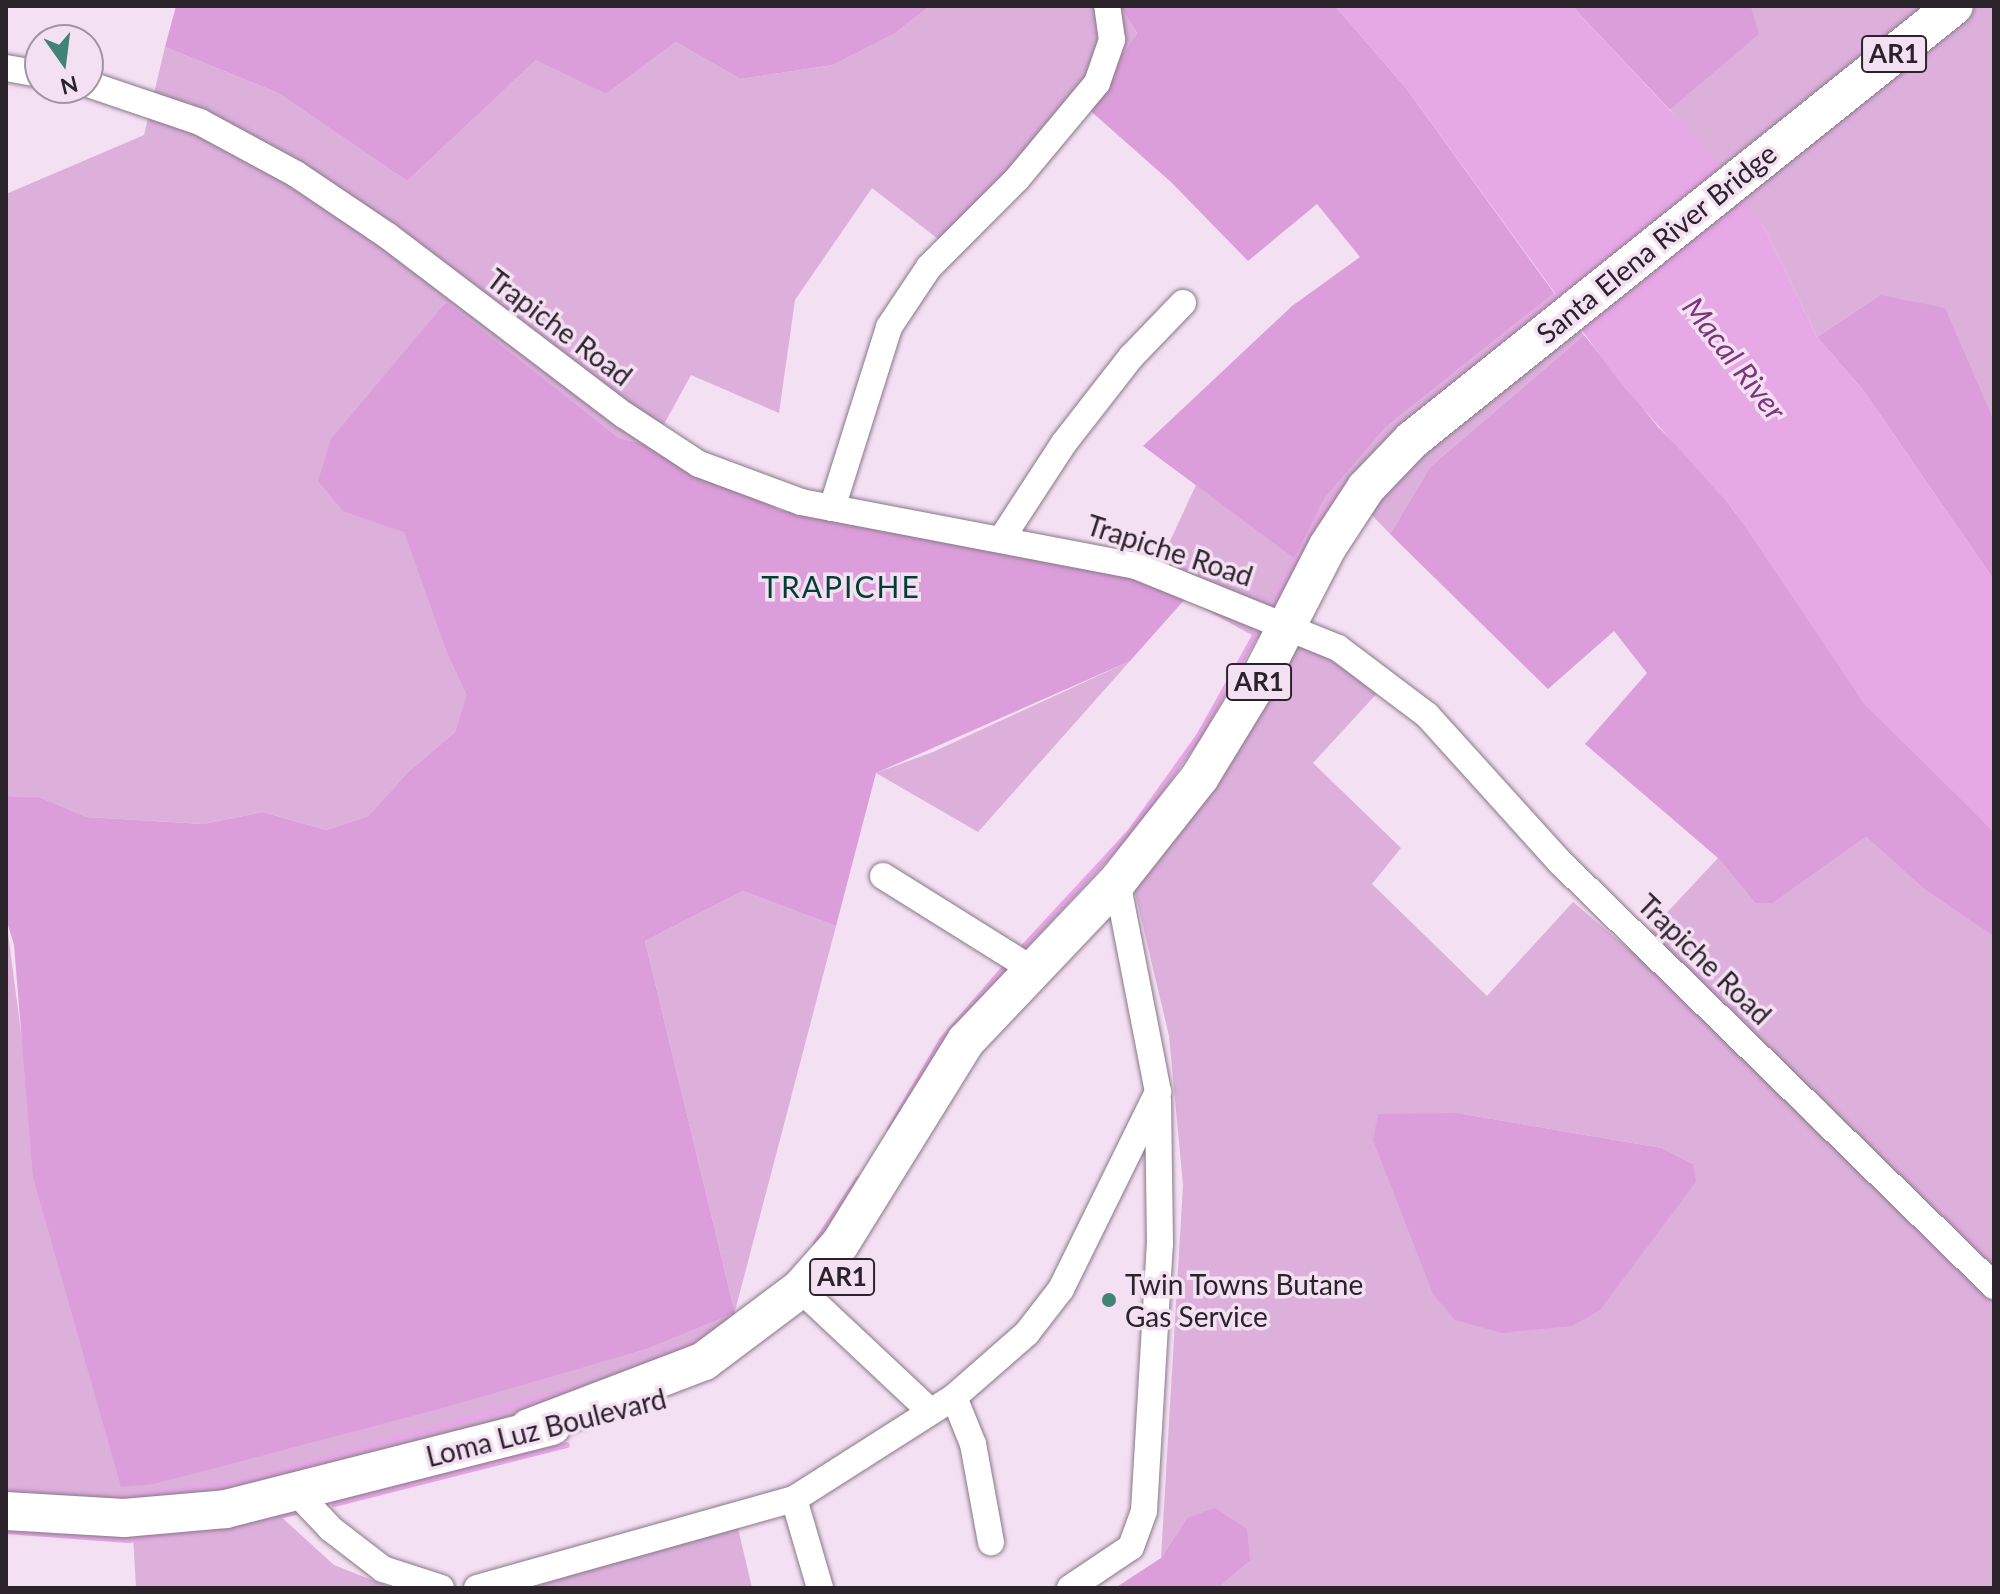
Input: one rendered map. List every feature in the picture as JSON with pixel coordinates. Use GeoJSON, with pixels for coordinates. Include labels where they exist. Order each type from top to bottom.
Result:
{"type":"FeatureCollection","features":[{"type":"Feature","properties":{"kind":"highway","name":"Santa Elena River Bridge"},"geometry":{"type":"LineString","coordinates":[[1286,625],[1366,488],[1412,440],[1954,6]]}},
{"type":"Feature","properties":{"kind":"highway","name":"AR1"},"geometry":{"type":"LineString","coordinates":[[1033,973],[1117,882],[1200,777],[1258,682],[1286,625]]}},
{"type":"Feature","properties":{"kind":"highway","name":"Loma Luz Boulevard"},"geometry":{"type":"LineString","coordinates":[[6,1511],[173,1517],[296,1492],[529,1428],[578,1423],[688,1389],[747,1361],[808,1297],[857,1257],[965,1072],[1033,973]]}},
{"type":"Feature","properties":{"kind":"street"},"geometry":{"type":"LineString","coordinates":[[832,508],[889,327],[929,267],[1017,179],[1097,83],[1112,40],[1107,6]]}},
{"type":"Feature","properties":{"kind":"street","name":"Trapiche Road"},"geometry":{"type":"LineString","coordinates":[[104,89],[200,122],[340,202],[672,450],[775,495],[1136,566],[1338,648],[1427,715],[1560,862],[1994,1286]]}},
{"type":"Feature","properties":{"kind":"street"},"geometry":{"type":"LineString","coordinates":[[1002,538],[1083,418],[1131,357],[1183,303]]}},
{"type":"Feature","properties":{"kind":"street"},"geometry":{"type":"LineString","coordinates":[[883,876],[1033,973]]}},
{"type":"Feature","properties":{"kind":"street"},"geometry":{"type":"LineString","coordinates":[[1070,1588],[1131,1547],[1144,1511],[1160,1244],[1158,1092],[1117,882]]}},
{"type":"Feature","properties":{"kind":"street"},"geometry":{"type":"LineString","coordinates":[[477,1588],[794,1499],[954,1397],[1027,1333],[1061,1289],[1158,1092]]}},
{"type":"Feature","properties":{"kind":"street"},"geometry":{"type":"LineString","coordinates":[[808,1297],[930,1411]]}},
{"type":"Feature","properties":{"kind":"street"},"geometry":{"type":"LineString","coordinates":[[954,1397],[973,1444],[991,1542]]}},
{"type":"Feature","properties":{"kind":"street"},"geometry":{"type":"LineString","coordinates":[[296,1492],[331,1529],[383,1569],[441,1588]]}},
{"type":"Feature","properties":{"kind":"street"},"geometry":{"type":"LineString","coordinates":[[794,1499],[820,1588]]}},
{"type":"Feature","properties":{"kind":"shaded area"},"geometry":{"type":"Polygon","coordinates":[[[176,6],[930,6],[894,34],[833,65],[740,79],[676,42],[606,94],[536,60],[407,181],[278,93],[165,47],[176,6]]]}},
{"type":"Feature","properties":{"kind":"shaded area"},"geometry":{"type":"Polygon","coordinates":[[[930,6],[1120,6],[1137,33],[1086,107],[955,252],[872,188],[795,300],[779,413],[691,375],[652,446],[619,438],[445,302],[344,512],[404,531],[446,651],[468,695],[455,732],[408,772],[368,816],[326,830],[263,812],[203,824],[87,817],[39,797],[6,796],[6,194],[144,135],[165,47],[278,93],[407,181],[537,59],[606,94],[676,42],[740,79],[833,65],[894,34],[930,6]]]}},
{"type":"Feature","properties":{"kind":"shaded area"},"geometry":{"type":"Polygon","coordinates":[[[1120,6],[1335,6],[1406,88],[1554,293],[1386,427],[1325,497],[1294,558],[1143,446],[1292,306],[1360,257],[1317,204],[1248,261],[1171,182],[1086,107],[1137,33],[1120,6]]]}},
{"type":"Feature","properties":{"kind":"shaded area"},"geometry":{"type":"Polygon","coordinates":[[[1572,6],[1751,6],[1759,34],[1670,110],[1572,6]]]}},
{"type":"Feature","properties":{"kind":"shaded area"},"geometry":{"type":"Polygon","coordinates":[[[1751,6],[1994,6],[1994,421],[1980,397],[1880,295],[1817,337],[1765,229],[1670,110],[1758,34],[1751,6]]]}},
{"type":"Feature","properties":{"kind":"shaded area"},"geometry":{"type":"Polygon","coordinates":[[[1554,293],[1584,335],[1430,467],[1390,534],[1368,511],[1466,377],[1261,640],[1152,580],[1196,485],[1294,557],[1324,497],[1386,427],[1554,293]]]}},
{"type":"Feature","properties":{"kind":"shaded area"},"geometry":{"type":"Polygon","coordinates":[[[1880,295],[1945,308],[1994,421],[1994,580],[1863,390],[1817,337],[1880,295]]]}},
{"type":"Feature","properties":{"kind":"shaded area"},"geometry":{"type":"Polygon","coordinates":[[[446,302],[619,438],[652,446],[780,510],[1152,580],[1186,598],[1130,661],[876,773],[836,926],[743,891],[645,941],[735,1313],[647,1349],[446,1407],[155,1484],[121,1487],[33,1177],[14,945],[6,918],[6,796],[39,797],[87,817],[203,824],[263,812],[326,830],[368,816],[408,772],[455,732],[467,695],[446,651],[404,532],[344,512],[318,481],[331,439],[446,302]]]}},
{"type":"Feature","properties":{"kind":"shaded area"},"geometry":{"type":"Polygon","coordinates":[[[1584,335],[1658,427],[1707,475],[1915,751],[1994,832],[1994,937],[1924,889],[1866,837],[1773,903],[1755,903],[1718,858],[1585,744],[1647,673],[1614,631],[1548,689],[1390,534],[1430,467],[1584,335]]]}},
{"type":"Feature","properties":{"kind":"shaded area"},"geometry":{"type":"Polygon","coordinates":[[[1298,641],[1381,689],[1313,763],[1401,848],[1372,884],[1487,996],[1573,902],[1631,951],[1718,858],[1755,903],[1773,903],[1866,837],[1924,889],[1994,937],[1994,1588],[1218,1588],[1250,1561],[1187,1518],[1161,1558],[1183,1185],[1169,1036],[1134,888],[1196,813],[1298,641]],[[1457,1113],[1693,1164],[1662,1148],[1457,1113]]]}},
{"type":"Feature","properties":{"kind":"shaded area"},"geometry":{"type":"Polygon","coordinates":[[[1130,661],[978,832],[876,773],[933,752],[1130,661]]]}},
{"type":"Feature","properties":{"kind":"shaded area"},"geometry":{"type":"Polygon","coordinates":[[[743,891],[836,926],[735,1312],[645,941],[743,891]]]}},
{"type":"Feature","properties":{"kind":"shaded area"},"geometry":{"type":"Polygon","coordinates":[[[6,918],[27,1078],[155,1484],[647,1349],[734,1313],[729,1334],[571,1400],[250,1489],[169,1502],[6,1498],[6,918]]]}},
{"type":"Feature","properties":{"kind":"shaded area"},"geometry":{"type":"Polygon","coordinates":[[[1457,1113],[1662,1148],[1693,1164],[1696,1182],[1600,1310],[1572,1326],[1502,1333],[1455,1320],[1433,1294],[1373,1140],[1378,1114],[1457,1113]]]}},
{"type":"Feature","properties":{"kind":"shaded area"},"geometry":{"type":"Polygon","coordinates":[[[1215,1508],[1247,1529],[1250,1561],[1218,1588],[1115,1588],[1161,1558],[1187,1518],[1215,1508]]]}},
{"type":"Feature","properties":{"kind":"shaded area"},"geometry":{"type":"Polygon","coordinates":[[[277,1513],[334,1565],[392,1588],[136,1588],[133,1535],[194,1530],[277,1513]]]}},
{"type":"Feature","properties":{"kind":"shaded area"},"geometry":{"type":"Polygon","coordinates":[[[737,1524],[752,1588],[530,1588],[737,1524]]]}},
{"type":"Feature","properties":{"kind":"water","name":"Macal River"},"geometry":{"type":"Polygon","coordinates":[[[1335,6],[1572,6],[1706,149],[1765,229],[1817,337],[1863,390],[1994,580],[1994,832],[1865,705],[1733,509],[1621,384],[1406,88],[1335,6]]]}},
{"type":"Feature","properties":{"kind":"waterway"},"geometry":{"type":"LineString","coordinates":[[1399,427],[1562,291]]}},
{"type":"Feature","properties":{"kind":"waterway"},"geometry":{"type":"LineString","coordinates":[[1268,611],[1328,504],[1351,479]]}},
{"type":"Feature","properties":{"kind":"waterway"},"geometry":{"type":"LineString","coordinates":[[1019,952],[1131,831],[1199,736],[1261,625]]}},
{"type":"Feature","properties":{"kind":"waterway"},"geometry":{"type":"LineString","coordinates":[[890,1129],[942,1040],[1009,963]]}},
{"type":"Feature","properties":{"kind":"waterway"},"geometry":{"type":"LineString","coordinates":[[816,1243],[858,1179]]}},
{"type":"Feature","properties":{"kind":"waterway"},"geometry":{"type":"LineString","coordinates":[[650,1362],[706,1338]]}},
{"type":"Feature","properties":{"kind":"waterway"},"geometry":{"type":"LineString","coordinates":[[104,1499],[236,1484],[587,1386]]}},
{"type":"Feature","properties":{"kind":"waterway"},"geometry":{"type":"LineString","coordinates":[[334,1504],[567,1445]]}},
{"type":"Feature","properties":{"kind":"waterway"},"geometry":{"type":"LineString","coordinates":[[6,1490],[69,1496]]}},
{"type":"Feature","properties":{"kind":"waterway"},"geometry":{"type":"LineString","coordinates":[[252,1522],[296,1512]]}},
{"type":"Feature","properties":{"kind":"waterway"},"geometry":{"type":"LineString","coordinates":[[6,1531],[128,1540],[229,1527]]}},
{"type":"Feature","properties":{"kind":"place","name":"Twin Towns Butane Gas Service"},"geometry":{"type":"Point","coordinates":[1109,1300]}},
{"type":"Feature","properties":{"kind":"district","name":"TRAPICHE"},"geometry":{"type":"Point","coordinates":[841,586]}}]}
